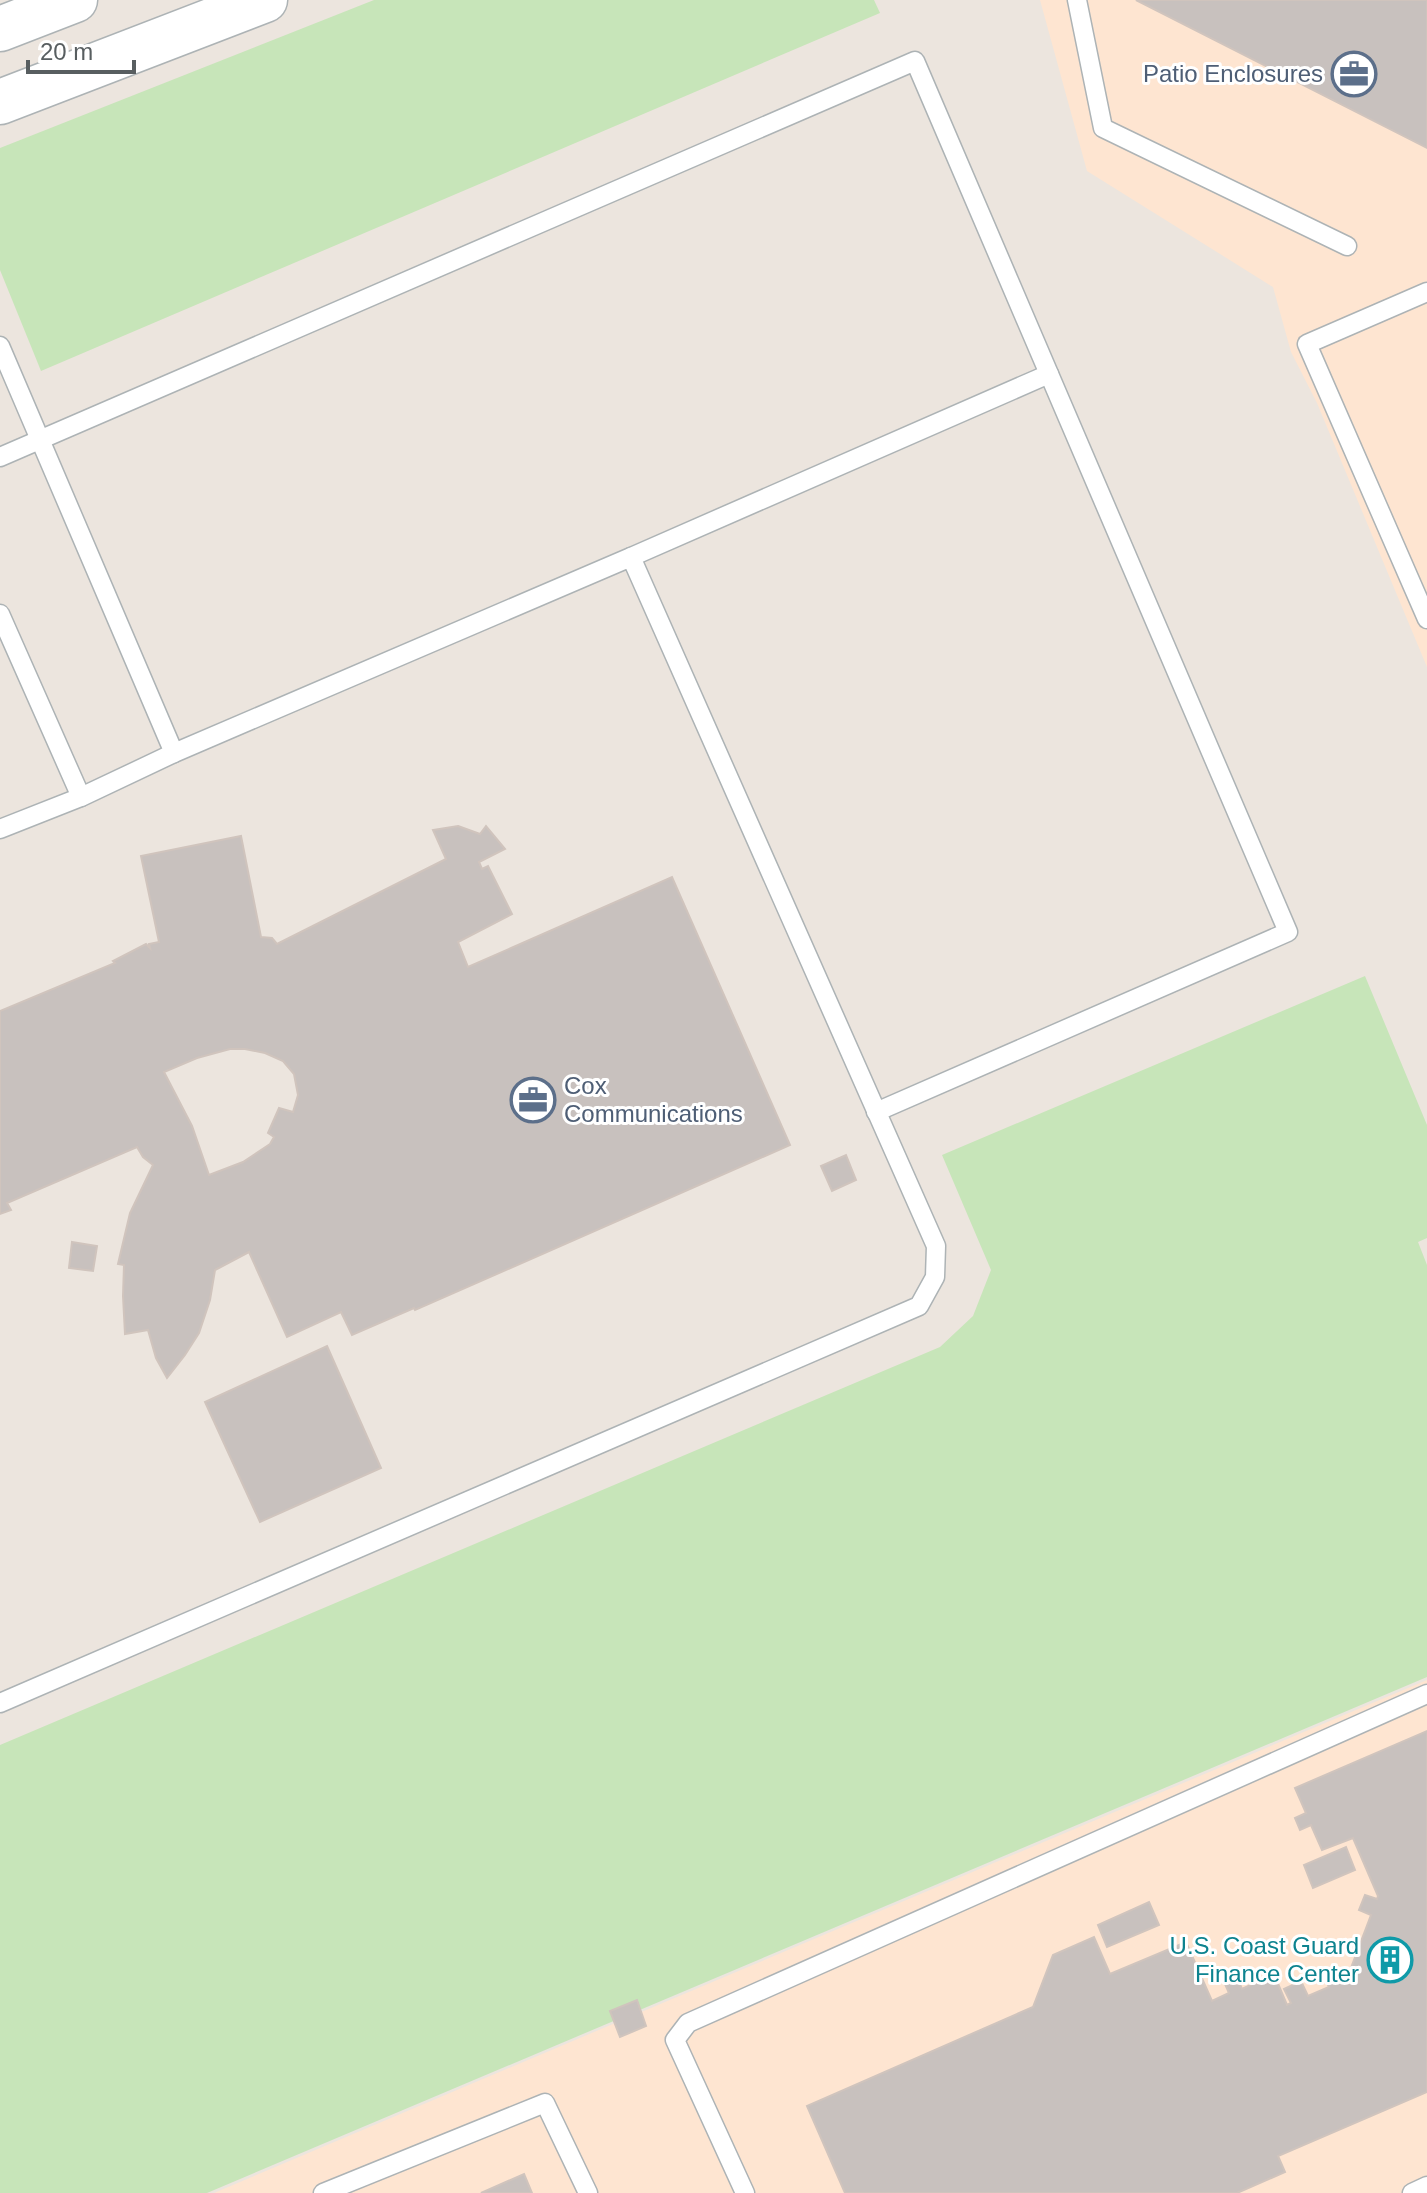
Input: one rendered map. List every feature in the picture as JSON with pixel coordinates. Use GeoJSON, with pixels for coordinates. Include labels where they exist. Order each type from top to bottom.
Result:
{"type":"FeatureCollection","features":[{"type":"Feature","properties":{"kind":"street"},"geometry":{"type":"LineString","coordinates":[[0,29],[75,0]]}},
{"type":"Feature","properties":{"kind":"street"},"geometry":{"type":"LineString","coordinates":[[0,102],[265,0]]}},
{"type":"Feature","properties":{"kind":"lane"},"geometry":{"type":"LineString","coordinates":[[1077,0],[1103,128],[1347,246]]}},
{"type":"Feature","properties":{"kind":"lane"},"geometry":{"type":"LineString","coordinates":[[0,457],[915,61],[1288,932],[876,1112]]}},
{"type":"Feature","properties":{"kind":"lane"},"geometry":{"type":"LineString","coordinates":[[1427,292],[1307,344],[1427,619]]}},
{"type":"Feature","properties":{"kind":"lane"},"geometry":{"type":"LineString","coordinates":[[0,346],[174,753]]}},
{"type":"Feature","properties":{"kind":"lane"},"geometry":{"type":"LineString","coordinates":[[0,829],[81,797],[174,753],[1049,374]]}},
{"type":"Feature","properties":{"kind":"lane"},"geometry":{"type":"LineString","coordinates":[[0,1703],[919,1306],[935,1277],[936,1246],[631,557]]}},
{"type":"Feature","properties":{"kind":"lane"},"geometry":{"type":"LineString","coordinates":[[0,614],[81,797]]}},
{"type":"Feature","properties":{"kind":"lane"},"geometry":{"type":"LineString","coordinates":[[745,2193],[675,2040],[688,2023],[1427,1694]]}},
{"type":"Feature","properties":{"kind":"lane"},"geometry":{"type":"LineString","coordinates":[[323,2193],[545,2103],[588,2193]]}},
{"type":"Feature","properties":{"kind":"lane"},"geometry":{"type":"LineString","coordinates":[[1412,2193],[1427,2186]]}},
{"type":"Feature","properties":{"kind":"shaded area"},"geometry":{"type":"Polygon","coordinates":[[[1040,0],[1427,0],[1427,667],[1317,403],[1291,352],[1273,287],[1087,171],[1040,0]]]}},
{"type":"Feature","properties":{"kind":"shaded area"},"geometry":{"type":"Polygon","coordinates":[[[1427,1680],[1427,2193],[214,2193],[594,2032],[1427,1680]]]}},
{"type":"Feature","properties":{"kind":"green space"},"geometry":{"type":"Polygon","coordinates":[[[374,0],[874,0],[880,13],[41,371],[0,270],[0,148],[374,0]]]}},
{"type":"Feature","properties":{"kind":"green space"},"geometry":{"type":"Polygon","coordinates":[[[1365,976],[1427,1125],[1427,1238],[1418,1242],[1427,1265],[1427,1677],[207,2193],[0,2193],[0,1745],[940,1347],[973,1316],[991,1270],[942,1155],[1365,976]]]}},
{"type":"Feature","properties":{"kind":"building","name":"Patio Enclosures"},"geometry":{"type":"Polygon","coordinates":[[[1136,0],[1427,0],[1427,148],[1136,0]]]}},
{"type":"Feature","properties":{"kind":"building","name":"Cox Communications"},"geometry":{"type":"Polygon","coordinates":[[[458,826],[480,834],[486,826],[505,849],[479,862],[482,869],[488,866],[512,914],[458,942],[468,967],[672,877],[790,1145],[352,1335],[341,1312],[287,1337],[249,1252],[215,1270],[210,1300],[199,1333],[167,1378],[156,1358],[148,1330],[125,1334],[124,1265],[118,1264],[130,1213],[153,1165],[137,1147],[7,1203],[11,1210],[0,1214],[0,1011],[115,963],[113,961],[146,944],[150,948],[149,944],[159,942],[141,856],[241,836],[261,937],[272,938],[277,944],[446,859],[433,830],[458,826]],[[230,1049],[197,1058],[164,1072],[192,1126],[209,1175],[243,1162],[270,1144],[274,1137],[268,1133],[279,1108],[293,1112],[298,1095],[294,1074],[283,1061],[245,1049],[230,1049]]]}},
{"type":"Feature","properties":{"kind":"building"},"geometry":{"type":"Polygon","coordinates":[[[846,1155],[856,1180],[832,1191],[821,1166],[846,1155]]]}},
{"type":"Feature","properties":{"kind":"building"},"geometry":{"type":"Polygon","coordinates":[[[72,1242],[97,1246],[93,1271],[69,1268],[72,1242]]]}},
{"type":"Feature","properties":{"kind":"building"},"geometry":{"type":"Polygon","coordinates":[[[327,1346],[381,1468],[260,1522],[205,1402],[327,1346]]]}},
{"type":"Feature","properties":{"kind":"building","name":"U.S. Coast Guard Finance Center"},"geometry":{"type":"Polygon","coordinates":[[[1427,1731],[1427,2092],[1278,2156],[1285,2172],[1237,2193],[845,2193],[807,2106],[1033,2007],[1053,1955],[1094,1937],[1110,1974],[1186,1942],[1212,2001],[1229,1993],[1225,1984],[1238,1979],[1242,1989],[1274,1974],[1287,2005],[1291,2003],[1284,1989],[1301,1981],[1308,1996],[1329,1987],[1322,1971],[1333,1966],[1340,1983],[1346,1981],[1371,1915],[1359,1910],[1365,1895],[1377,1899],[1378,1896],[1353,1838],[1322,1850],[1311,1825],[1300,1830],[1295,1818],[1306,1813],[1295,1788],[1427,1731]]]}},
{"type":"Feature","properties":{"kind":"building"},"geometry":{"type":"Polygon","coordinates":[[[1346,1847],[1355,1870],[1313,1888],[1304,1865],[1346,1847]]]}},
{"type":"Feature","properties":{"kind":"building"},"geometry":{"type":"Polygon","coordinates":[[[1149,1902],[1159,1925],[1107,1947],[1098,1925],[1149,1902]]]}},
{"type":"Feature","properties":{"kind":"building"},"geometry":{"type":"Polygon","coordinates":[[[637,2000],[646,2026],[620,2037],[610,2011],[637,2000]]]}},
{"type":"Feature","properties":{"kind":"building"},"geometry":{"type":"Polygon","coordinates":[[[524,2174],[532,2193],[481,2193],[524,2174]]]}},
{"type":"Feature","properties":{"kind":"place","name":"Patio Enclosures"},"geometry":{"type":"Point","coordinates":[1354,74]}},
{"type":"Feature","properties":{"kind":"place","name":"Cox Communications"},"geometry":{"type":"Point","coordinates":[533,1100]}},
{"type":"Feature","properties":{"kind":"place","name":"U.S. Coast Guard Finance Center"},"geometry":{"type":"Point","coordinates":[1390,1960]}}]}
